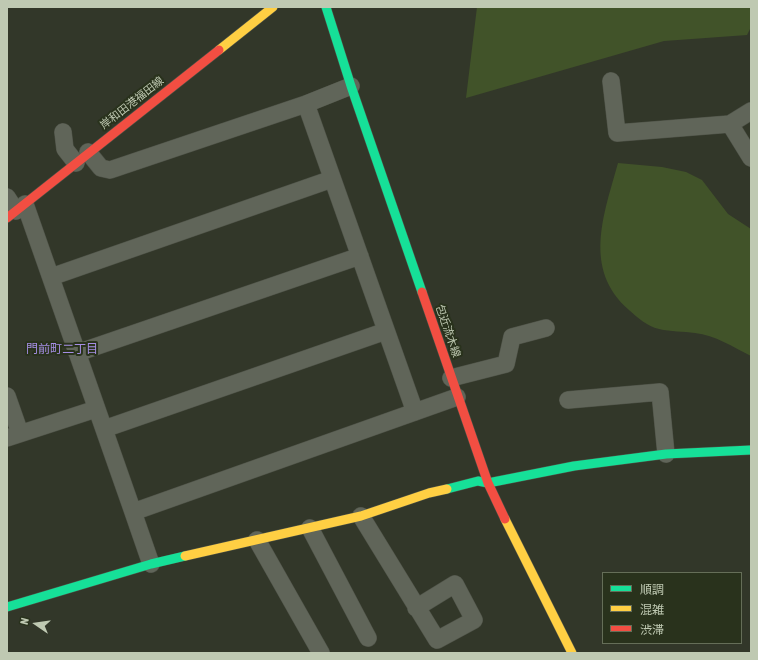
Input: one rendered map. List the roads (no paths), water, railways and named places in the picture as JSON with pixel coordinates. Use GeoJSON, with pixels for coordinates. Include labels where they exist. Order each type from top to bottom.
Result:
{"type":"FeatureCollection","features":[{"type":"Feature","properties":{"kind":"street","name":"岸和田港福田線"},"geometry":{"type":"LineString","coordinates":[[14,207],[82,158],[273,7]]}},
{"type":"Feature","properties":{"kind":"street","name":"包近流木線"},"geometry":{"type":"LineString","coordinates":[[326,7],[351,86],[488,483],[572,653]]}},
{"type":"Feature","properties":{"kind":"street"},"geometry":{"type":"LineString","coordinates":[[611,81],[617,133],[730,124],[751,111]]}},
{"type":"Feature","properties":{"kind":"street"},"geometry":{"type":"LineString","coordinates":[[63,132],[65,149],[101,168],[110,170],[306,104],[351,86]]}},
{"type":"Feature","properties":{"kind":"street"},"geometry":{"type":"LineString","coordinates":[[306,104],[415,412]]}},
{"type":"Feature","properties":{"kind":"street"},"geometry":{"type":"LineString","coordinates":[[730,124],[751,158]]}},
{"type":"Feature","properties":{"kind":"street"},"geometry":{"type":"LineString","coordinates":[[51,277],[332,179]]}},
{"type":"Feature","properties":{"kind":"street"},"geometry":{"type":"LineString","coordinates":[[14,207],[51,277],[151,564]]}},
{"type":"Feature","properties":{"kind":"street"},"geometry":{"type":"LineString","coordinates":[[77,353],[360,256]]}},
{"type":"Feature","properties":{"kind":"street"},"geometry":{"type":"LineString","coordinates":[[451,378],[506,364],[512,337],[546,328]]}},
{"type":"Feature","properties":{"kind":"street"},"geometry":{"type":"LineString","coordinates":[[104,429],[386,331]]}},
{"type":"Feature","properties":{"kind":"street"},"geometry":{"type":"LineString","coordinates":[[568,400],[660,392],[666,454]]}},
{"type":"Feature","properties":{"kind":"street"},"geometry":{"type":"LineString","coordinates":[[7,396],[14,436],[96,409]]}},
{"type":"Feature","properties":{"kind":"street"},"geometry":{"type":"LineString","coordinates":[[133,512],[458,397]]}},
{"type":"Feature","properties":{"kind":"street"},"geometry":{"type":"LineString","coordinates":[[7,607],[151,564],[361,516],[429,493],[478,481],[488,483],[574,466],[666,454],[751,450]]}},
{"type":"Feature","properties":{"kind":"street"},"geometry":{"type":"LineString","coordinates":[[361,516],[416,608]]}},
{"type":"Feature","properties":{"kind":"street"},"geometry":{"type":"LineString","coordinates":[[310,528],[368,638]]}},
{"type":"Feature","properties":{"kind":"street"},"geometry":{"type":"LineString","coordinates":[[257,540],[321,653]]}},
{"type":"Feature","properties":{"kind":"district","name":"門前町二丁目"},"geometry":{"type":"Point","coordinates":[62,349]}}]}
